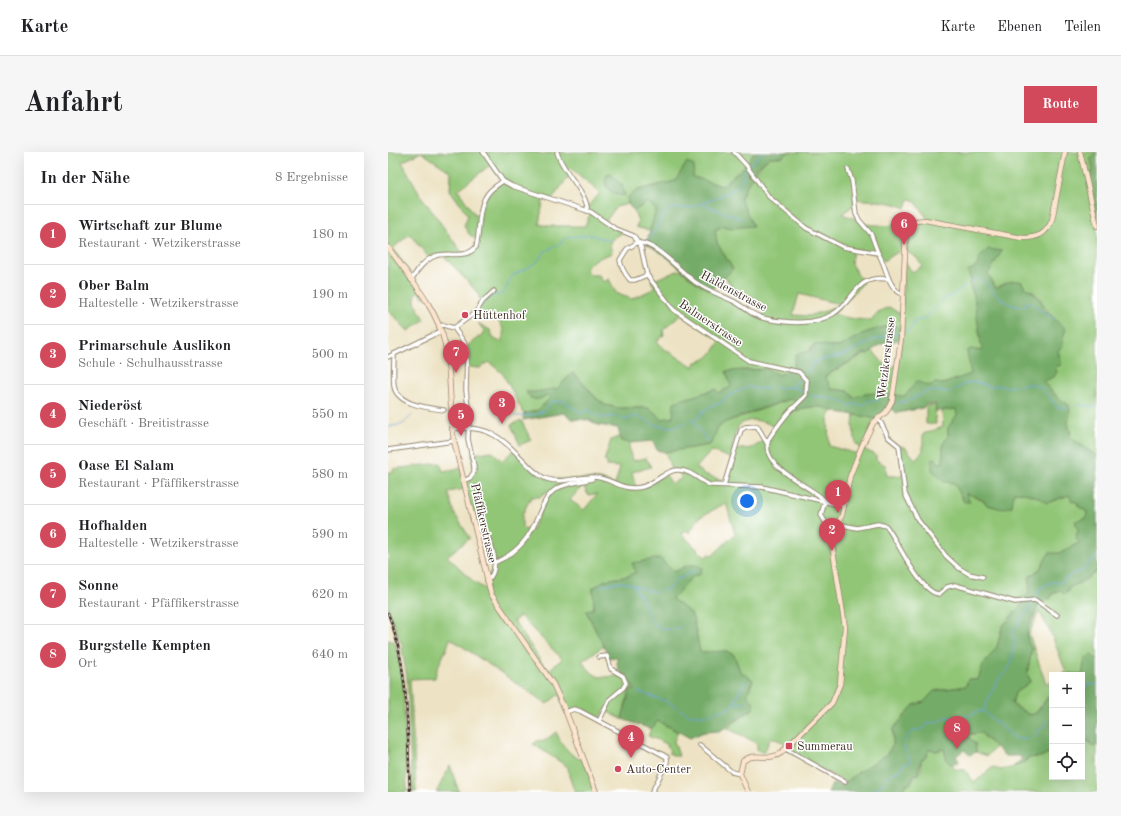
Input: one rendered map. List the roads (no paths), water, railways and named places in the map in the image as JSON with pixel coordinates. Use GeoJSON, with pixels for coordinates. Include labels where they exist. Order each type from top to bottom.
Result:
{"type":"FeatureCollection","features":[{"type":"Feature","properties":{"kind":"street"},"geometry":{"type":"LineString","coordinates":[[483,152],[503,181],[512,186],[587,211],[614,228],[634,236],[639,242],[627,249],[620,260],[621,264],[624,273],[630,280],[635,280],[646,275]]}},
{"type":"Feature","properties":{"kind":"street"},"geometry":{"type":"LineString","coordinates":[[558,152],[569,176],[586,201],[587,211]]}},
{"type":"Feature","properties":{"kind":"street"},"geometry":{"type":"LineString","coordinates":[[734,152],[746,165],[769,197],[806,228],[843,247],[878,253]]}},
{"type":"Feature","properties":{"kind":"street","name":"Wetzikerstrasse"},"geometry":{"type":"LineString","coordinates":[[740,774],[741,765],[747,758],[754,756],[774,758],[786,749],[832,703],[840,684],[845,627],[831,538],[838,524],[844,506],[854,463],[870,427],[876,419],[890,407],[893,396],[901,339],[905,236],[908,227],[912,224],[925,220],[1022,238],[1041,235],[1048,228],[1052,220],[1065,152]]}},
{"type":"Feature","properties":{"kind":"street"},"geometry":{"type":"LineString","coordinates":[[1080,152],[1097,226]]}},
{"type":"Feature","properties":{"kind":"street"},"geometry":{"type":"LineString","coordinates":[[848,169],[852,181],[856,214],[871,234],[888,279],[899,293],[903,294]]}},
{"type":"Feature","properties":{"kind":"street"},"geometry":{"type":"LineString","coordinates":[[411,280],[418,269],[434,257],[467,254],[476,248],[480,209],[489,192],[503,181]]}},
{"type":"Feature","properties":{"kind":"street","name":"Balmerstrasse"},"geometry":{"type":"LineString","coordinates":[[639,242],[646,275],[674,310],[749,361],[793,370],[804,375],[806,381],[806,395],[771,435],[767,443]]}},
{"type":"Feature","properties":{"kind":"street","name":"Haldenstrasse"},"geometry":{"type":"LineString","coordinates":[[639,242],[653,246],[697,283],[735,302],[751,314],[768,320],[806,321],[830,316],[837,312],[866,280],[874,278],[888,279]]}},
{"type":"Feature","properties":{"kind":"street","name":"Pfäffikerstrasse"},"geometry":{"type":"LineString","coordinates":[[388,248],[431,310],[440,329],[448,359],[454,441],[474,528],[495,602],[547,673],[566,712],[596,792]]}},
{"type":"Feature","properties":{"kind":"street"},"geometry":{"type":"LineString","coordinates":[[454,328],[476,312],[483,301],[494,291]]}},
{"type":"Feature","properties":{"kind":"street"},"geometry":{"type":"LineString","coordinates":[[388,357],[427,338],[440,329],[443,325],[454,328],[464,342],[467,351],[466,392],[468,439],[474,469],[470,478],[463,481]]}},
{"type":"Feature","properties":{"kind":"street"},"geometry":{"type":"LineString","coordinates":[[394,354],[394,386],[400,395],[419,407],[444,410]]}},
{"type":"Feature","properties":{"kind":"street"},"geometry":{"type":"LineString","coordinates":[[876,419],[881,423],[888,437],[899,446],[905,494],[918,520],[946,556],[959,568],[969,574],[983,577]]}},
{"type":"Feature","properties":{"kind":"street"},"geometry":{"type":"LineString","coordinates":[[724,485],[741,430],[745,427],[753,425],[757,426],[767,443],[768,452],[777,466],[790,477],[812,489],[824,501]]}},
{"type":"Feature","properties":{"kind":"street"},"geometry":{"type":"LineString","coordinates":[[452,429],[486,430],[501,438],[534,471],[548,479],[556,481],[594,477],[620,487],[636,488],[654,483],[672,471],[677,470],[687,472],[703,482],[710,484],[762,487],[844,506]]}},
{"type":"Feature","properties":{"kind":"street"},"geometry":{"type":"LineString","coordinates":[[388,450],[454,441]]}},
{"type":"Feature","properties":{"kind":"street"},"geometry":{"type":"LineString","coordinates":[[488,580],[496,562],[509,556],[522,544],[531,531],[546,499],[554,490],[593,479],[594,477]]}},
{"type":"Feature","properties":{"kind":"street"},"geometry":{"type":"LineString","coordinates":[[824,501],[821,515],[826,523],[834,530]]}},
{"type":"Feature","properties":{"kind":"street"},"geometry":{"type":"LineString","coordinates":[[838,524],[857,528],[878,524],[886,526],[924,586],[935,594],[938,594],[951,585],[955,585],[1015,602],[1034,600],[1057,615]]}},
{"type":"Feature","properties":{"kind":"street"},"geometry":{"type":"LineString","coordinates":[[474,528],[483,530],[496,562]]}},
{"type":"Feature","properties":{"kind":"street"},"geometry":{"type":"LineString","coordinates":[[599,721],[610,699],[623,688],[626,683],[623,676],[611,669],[607,656],[600,657]]}},
{"type":"Feature","properties":{"kind":"street"},"geometry":{"type":"LineString","coordinates":[[566,712],[576,710],[667,757],[667,762],[652,792]]}},
{"type":"Feature","properties":{"kind":"street"},"geometry":{"type":"LineString","coordinates":[[700,745],[732,772],[740,774],[748,792]]}},
{"type":"Feature","properties":{"kind":"street"},"geometry":{"type":"LineString","coordinates":[[786,749],[845,782]]}},
{"type":"Feature","properties":{"kind":"waterway"},"geometry":{"type":"LineString","coordinates":[[749,165],[756,160],[762,152]]}},
{"type":"Feature","properties":{"kind":"waterway"},"geometry":{"type":"LineString","coordinates":[[643,241],[652,235],[662,217],[671,208],[690,208],[723,195],[739,186],[746,169]]}},
{"type":"Feature","properties":{"kind":"waterway"},"geometry":{"type":"LineString","coordinates":[[703,204],[741,219]]}},
{"type":"Feature","properties":{"kind":"waterway"},"geometry":{"type":"LineString","coordinates":[[483,304],[494,295],[503,294],[512,276],[536,263],[544,252],[559,244],[567,237],[590,235],[609,240]]}},
{"type":"Feature","properties":{"kind":"waterway"},"geometry":{"type":"LineString","coordinates":[[972,282],[978,278]]}},
{"type":"Feature","properties":{"kind":"waterway"},"geometry":{"type":"LineString","coordinates":[[983,280],[1001,299],[1011,305],[1024,306],[1027,302],[1029,302],[1054,319]]}},
{"type":"Feature","properties":{"kind":"waterway"},"geometry":{"type":"LineString","coordinates":[[904,333],[910,330],[915,321],[926,318],[945,298],[954,294],[965,285]]}},
{"type":"Feature","properties":{"kind":"waterway"},"geometry":{"type":"LineString","coordinates":[[807,373],[814,363],[819,360],[841,356],[873,340],[897,334]]}},
{"type":"Feature","properties":{"kind":"waterway"},"geometry":{"type":"LineString","coordinates":[[515,416],[536,414],[545,410],[551,401],[559,402],[563,400],[580,413],[589,410],[601,418],[615,416],[627,420],[638,417],[655,425],[672,427],[699,417],[702,412],[714,404],[719,404],[730,395],[748,387],[756,389],[792,387],[801,378]]}},
{"type":"Feature","properties":{"kind":"waterway"},"geometry":{"type":"LineString","coordinates":[[898,403],[913,399],[926,391],[951,392],[964,384],[974,382],[992,387],[998,385],[1006,387],[1029,384],[1041,387],[1057,407],[1066,408]]}},
{"type":"Feature","properties":{"kind":"waterway"},"geometry":{"type":"LineString","coordinates":[[792,387],[803,391]]}},
{"type":"Feature","properties":{"kind":"waterway"},"geometry":{"type":"LineString","coordinates":[[811,396],[831,398],[850,406],[854,404],[863,405],[868,401],[879,400]]}},
{"type":"Feature","properties":{"kind":"waterway"},"geometry":{"type":"LineString","coordinates":[[1079,405],[1097,407]]}},
{"type":"Feature","properties":{"kind":"waterway"},"geometry":{"type":"LineString","coordinates":[[388,427],[403,424],[412,415]]}},
{"type":"Feature","properties":{"kind":"waterway"},"geometry":{"type":"LineString","coordinates":[[692,419],[708,442]]}},
{"type":"Feature","properties":{"kind":"waterway"},"geometry":{"type":"LineString","coordinates":[[1037,598],[1039,589],[1051,582],[1060,583],[1072,574],[1083,571],[1088,563],[1097,557]]}},
{"type":"Feature","properties":{"kind":"waterway"},"geometry":{"type":"LineString","coordinates":[[661,591],[674,584],[676,579],[684,577],[689,572],[696,572]]}},
{"type":"Feature","properties":{"kind":"waterway"},"geometry":{"type":"LineString","coordinates":[[600,586],[618,582],[628,583],[655,592]]}},
{"type":"Feature","properties":{"kind":"waterway"},"geometry":{"type":"LineString","coordinates":[[634,585],[637,593],[641,595],[650,619],[656,625],[664,629],[674,629],[682,626]]}},
{"type":"Feature","properties":{"kind":"waterway"},"geometry":{"type":"LineString","coordinates":[[983,711],[997,681],[1007,671],[1011,663],[1016,641],[1012,634],[1033,603]]}},
{"type":"Feature","properties":{"kind":"waterway"},"geometry":{"type":"LineString","coordinates":[[734,702],[745,681]]}},
{"type":"Feature","properties":{"kind":"waterway"},"geometry":{"type":"LineString","coordinates":[[1085,688],[1088,685],[1097,684]]}},
{"type":"Feature","properties":{"kind":"waterway"},"geometry":{"type":"LineString","coordinates":[[639,692],[668,702],[690,715],[708,715],[717,711],[727,710],[734,703],[745,703]]}},
{"type":"Feature","properties":{"kind":"waterway"},"geometry":{"type":"LineString","coordinates":[[870,792],[882,785],[891,773],[900,771],[902,765],[910,762],[904,747],[905,740],[909,734],[916,730],[923,729],[929,723],[938,722],[947,717],[961,719],[976,712],[983,711],[1016,739],[1035,737],[1039,730],[1049,722]]}},
{"type":"Feature","properties":{"kind":"railway"},"geometry":{"type":"LineString","coordinates":[[388,613],[395,635],[404,679],[408,724],[410,792]]}},
{"type":"Feature","properties":{"kind":"place","name":"Hofhalden"},"geometry":{"type":"Point","coordinates":[904,245]}},
{"type":"Feature","properties":{"kind":"place","name":"Hüttenhof"},"geometry":{"type":"Point","coordinates":[465,315]}},
{"type":"Feature","properties":{"kind":"place","name":"Sonne"},"geometry":{"type":"Point","coordinates":[456,373]}},
{"type":"Feature","properties":{"kind":"place","name":"Primarschule Auslikon"},"geometry":{"type":"Point","coordinates":[502,424]}},
{"type":"Feature","properties":{"kind":"place","name":"Oase El Salam"},"geometry":{"type":"Point","coordinates":[461,436]}},
{"type":"Feature","properties":{"kind":"place","name":"Wirtschaft zur Blume"},"geometry":{"type":"Point","coordinates":[838,513]}},
{"type":"Feature","properties":{"kind":"place","name":"Ober Balm"},"geometry":{"type":"Point","coordinates":[832,551]}},
{"type":"Feature","properties":{"kind":"place","name":"Summerau"},"geometry":{"type":"Point","coordinates":[789,746]}},
{"type":"Feature","properties":{"kind":"place","name":"Burgstelle Kempten"},"geometry":{"type":"Point","coordinates":[957,749]}},
{"type":"Feature","properties":{"kind":"place","name":"Niederöst"},"geometry":{"type":"Point","coordinates":[631,758]}},
{"type":"Feature","properties":{"kind":"place","name":"Auto-Center"},"geometry":{"type":"Point","coordinates":[618,769]}}]}
